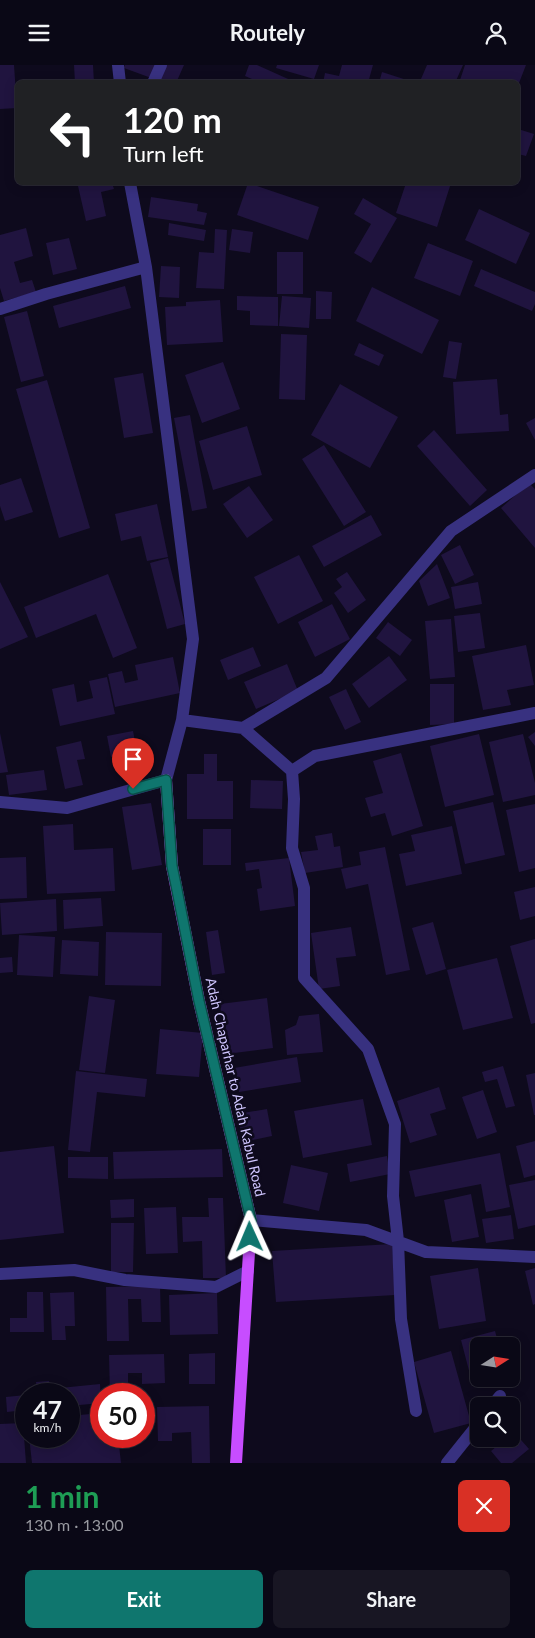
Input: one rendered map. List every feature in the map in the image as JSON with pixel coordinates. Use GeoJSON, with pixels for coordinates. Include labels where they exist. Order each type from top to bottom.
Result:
{"type":"FeatureCollection","features":[{"type":"Feature","properties":{"kind":"main road","name":"Adah Chaparhar to Adah Kabul Road"},"geometry":{"type":"LineString","coordinates":[[166,780],[172,866],[199,1001],[251,1220],[236,1463]]}},
{"type":"Feature","properties":{"kind":"street"},"geometry":{"type":"LineString","coordinates":[[118,65],[120,80]]}},
{"type":"Feature","properties":{"kind":"street"},"geometry":{"type":"LineString","coordinates":[[154,80],[160,65]]}},
{"type":"Feature","properties":{"kind":"street"},"geometry":{"type":"LineString","coordinates":[[0,802],[67,808],[166,780],[182,720],[193,639],[146,267],[130,185]]}},
{"type":"Feature","properties":{"kind":"street"},"geometry":{"type":"LineString","coordinates":[[0,309],[46,294],[146,267]]}},
{"type":"Feature","properties":{"kind":"street"},"geometry":{"type":"LineString","coordinates":[[243,728],[326,678],[451,531],[535,475]]}},
{"type":"Feature","properties":{"kind":"street"},"geometry":{"type":"LineString","coordinates":[[292,771],[315,756],[535,713]]}},
{"type":"Feature","properties":{"kind":"street"},"geometry":{"type":"LineString","coordinates":[[182,720],[243,728],[292,771],[294,799],[292,848],[304,888],[304,978],[368,1049],[396,1124],[393,1196],[398,1241],[401,1319],[416,1411]]}},
{"type":"Feature","properties":{"kind":"street"},"geometry":{"type":"LineString","coordinates":[[251,1220],[366,1229],[426,1252],[535,1257]]}},
{"type":"Feature","properties":{"kind":"street"},"geometry":{"type":"LineString","coordinates":[[0,1274],[74,1270],[125,1280],[216,1287],[248,1271]]}},
{"type":"Feature","properties":{"kind":"street"},"geometry":{"type":"LineString","coordinates":[[447,1463],[470,1434]]}},
{"type":"Feature","properties":{"kind":"building"},"geometry":{"type":"Polygon","coordinates":[[[0,65],[14,65],[15,108],[0,109],[0,65]]]}},
{"type":"Feature","properties":{"kind":"building"},"geometry":{"type":"Polygon","coordinates":[[[74,65],[93,65],[94,80],[75,80],[74,65]]]}},
{"type":"Feature","properties":{"kind":"building"},"geometry":{"type":"Polygon","coordinates":[[[125,65],[159,65],[154,79],[124,68],[125,65]]]}},
{"type":"Feature","properties":{"kind":"building"},"geometry":{"type":"Polygon","coordinates":[[[163,65],[184,65],[177,80],[157,80],[163,65]]]}},
{"type":"Feature","properties":{"kind":"building"},"geometry":{"type":"Polygon","coordinates":[[[249,65],[257,65],[290,80],[254,80],[245,76],[249,65]]]}},
{"type":"Feature","properties":{"kind":"building"},"geometry":{"type":"Polygon","coordinates":[[[277,65],[319,65],[314,79],[276,68],[277,65]]]}},
{"type":"Feature","properties":{"kind":"building"},"geometry":{"type":"Polygon","coordinates":[[[342,65],[373,65],[369,80],[324,80],[325,73],[339,76],[342,65]]]}},
{"type":"Feature","properties":{"kind":"building"},"geometry":{"type":"Polygon","coordinates":[[[427,65],[463,65],[456,80],[421,79],[427,65]]]}},
{"type":"Feature","properties":{"kind":"building"},"geometry":{"type":"Polygon","coordinates":[[[465,65],[526,65],[520,80],[460,80],[465,65]]]}},
{"type":"Feature","properties":{"kind":"building"},"geometry":{"type":"Polygon","coordinates":[[[382,72],[407,80],[380,80],[382,72]]]}},
{"type":"Feature","properties":{"kind":"building"},"geometry":{"type":"Polygon","coordinates":[[[520,130],[534,134],[526,156],[520,154],[520,130]]]}},
{"type":"Feature","properties":{"kind":"building"},"geometry":{"type":"Polygon","coordinates":[[[113,185],[114,189],[101,192],[106,216],[86,221],[78,186],[113,185]]]}},
{"type":"Feature","properties":{"kind":"building"},"geometry":{"type":"Polygon","coordinates":[[[247,185],[254,185],[319,207],[308,240],[237,215],[247,185]]]}},
{"type":"Feature","properties":{"kind":"building"},"geometry":{"type":"Polygon","coordinates":[[[405,185],[450,185],[437,227],[396,213],[405,185]]]}},
{"type":"Feature","properties":{"kind":"building"},"geometry":{"type":"Polygon","coordinates":[[[151,197],[198,204],[197,211],[207,213],[204,225],[148,217],[151,197]]]}},
{"type":"Feature","properties":{"kind":"building"},"geometry":{"type":"Polygon","coordinates":[[[363,198],[397,218],[371,263],[354,253],[371,224],[354,214],[363,198]]]}},
{"type":"Feature","properties":{"kind":"building"},"geometry":{"type":"Polygon","coordinates":[[[479,209],[530,233],[516,264],[465,240],[479,209]]]}},
{"type":"Feature","properties":{"kind":"building"},"geometry":{"type":"Polygon","coordinates":[[[169,223],[206,230],[204,241],[168,235],[169,223]]]}},
{"type":"Feature","properties":{"kind":"building"},"geometry":{"type":"Polygon","coordinates":[[[26,228],[33,256],[14,262],[20,283],[32,280],[36,292],[4,301],[0,288],[0,235],[26,228]]]}},
{"type":"Feature","properties":{"kind":"building"},"geometry":{"type":"Polygon","coordinates":[[[215,229],[227,230],[224,289],[196,288],[199,252],[214,253],[215,229]]]}},
{"type":"Feature","properties":{"kind":"building"},"geometry":{"type":"Polygon","coordinates":[[[232,229],[253,232],[250,253],[229,250],[232,229]]]}},
{"type":"Feature","properties":{"kind":"building"},"geometry":{"type":"Polygon","coordinates":[[[69,238],[77,269],[53,275],[46,243],[69,238]]]}},
{"type":"Feature","properties":{"kind":"building"},"geometry":{"type":"Polygon","coordinates":[[[428,243],[473,261],[460,296],[414,278],[428,243]]]}},
{"type":"Feature","properties":{"kind":"building"},"geometry":{"type":"Polygon","coordinates":[[[277,252],[303,252],[303,294],[277,294],[277,252]]]}},
{"type":"Feature","properties":{"kind":"building"},"geometry":{"type":"Polygon","coordinates":[[[161,266],[180,267],[179,298],[159,297],[161,266]]]}},
{"type":"Feature","properties":{"kind":"building"},"geometry":{"type":"Polygon","coordinates":[[[481,269],[535,292],[535,304],[532,311],[474,286],[481,269]]]}},
{"type":"Feature","properties":{"kind":"building"},"geometry":{"type":"Polygon","coordinates":[[[125,286],[131,308],[59,328],[53,306],[125,286]]]}},
{"type":"Feature","properties":{"kind":"building"},"geometry":{"type":"Polygon","coordinates":[[[372,287],[439,320],[422,354],[356,321],[372,287]]]}},
{"type":"Feature","properties":{"kind":"building"},"geometry":{"type":"Polygon","coordinates":[[[316,291],[332,292],[331,319],[316,319],[316,291]]]}},
{"type":"Feature","properties":{"kind":"building"},"geometry":{"type":"Polygon","coordinates":[[[237,296],[278,297],[278,326],[250,325],[250,311],[237,310],[237,296]]]}},
{"type":"Feature","properties":{"kind":"building"},"geometry":{"type":"Polygon","coordinates":[[[282,296],[311,298],[309,328],[279,326],[282,296]]]}},
{"type":"Feature","properties":{"kind":"building"},"geometry":{"type":"Polygon","coordinates":[[[220,300],[223,342],[167,345],[165,307],[186,306],[186,302],[220,300]]]}},
{"type":"Feature","properties":{"kind":"building"},"geometry":{"type":"Polygon","coordinates":[[[27,311],[44,376],[21,382],[4,317],[27,311]]]}},
{"type":"Feature","properties":{"kind":"building"},"geometry":{"type":"Polygon","coordinates":[[[281,334],[307,335],[305,400],[279,399],[281,334]]]}},
{"type":"Feature","properties":{"kind":"building"},"geometry":{"type":"Polygon","coordinates":[[[449,341],[462,343],[456,379],[443,377],[449,341]]]}},
{"type":"Feature","properties":{"kind":"building"},"geometry":{"type":"Polygon","coordinates":[[[359,343],[384,355],[379,366],[354,355],[359,343]]]}},
{"type":"Feature","properties":{"kind":"building"},"geometry":{"type":"Polygon","coordinates":[[[223,362],[240,409],[202,423],[185,375],[223,362]]]}},
{"type":"Feature","properties":{"kind":"building"},"geometry":{"type":"Polygon","coordinates":[[[143,373],[153,433],[124,438],[114,378],[143,373]]]}},
{"type":"Feature","properties":{"kind":"building"},"geometry":{"type":"Polygon","coordinates":[[[497,379],[500,415],[508,414],[509,431],[456,434],[453,382],[497,379]]]}},
{"type":"Feature","properties":{"kind":"building"},"geometry":{"type":"Polygon","coordinates":[[[47,380],[90,528],[59,538],[16,389],[47,380]]]}},
{"type":"Feature","properties":{"kind":"building"},"geometry":{"type":"Polygon","coordinates":[[[340,384],[398,417],[370,468],[311,435],[340,384]]]}},
{"type":"Feature","properties":{"kind":"building"},"geometry":{"type":"Polygon","coordinates":[[[190,415],[207,508],[192,511],[174,418],[190,415]]]}},
{"type":"Feature","properties":{"kind":"building"},"geometry":{"type":"Polygon","coordinates":[[[535,418],[535,440],[526,423],[535,418]]]}},
{"type":"Feature","properties":{"kind":"building"},"geometry":{"type":"Polygon","coordinates":[[[247,426],[262,475],[213,490],[199,441],[247,426]]]}},
{"type":"Feature","properties":{"kind":"building"},"geometry":{"type":"Polygon","coordinates":[[[434,430],[487,490],[470,506],[417,446],[434,430]]]}},
{"type":"Feature","properties":{"kind":"building"},"geometry":{"type":"Polygon","coordinates":[[[324,445],[366,512],[344,526],[302,459],[324,445]]]}},
{"type":"Feature","properties":{"kind":"building"},"geometry":{"type":"Polygon","coordinates":[[[21,478],[33,512],[5,521],[0,506],[0,485],[21,478]]]}},
{"type":"Feature","properties":{"kind":"building"},"geometry":{"type":"Polygon","coordinates":[[[529,483],[535,489],[535,548],[501,508],[529,483]]]}},
{"type":"Feature","properties":{"kind":"building"},"geometry":{"type":"Polygon","coordinates":[[[249,486],[273,520],[247,538],[223,504],[249,486]]]}},
{"type":"Feature","properties":{"kind":"building"},"geometry":{"type":"Polygon","coordinates":[[[157,504],[168,557],[147,561],[141,536],[121,541],[115,514],[157,504]]]}},
{"type":"Feature","properties":{"kind":"building"},"geometry":{"type":"Polygon","coordinates":[[[371,515],[382,535],[324,567],[312,546],[371,515]]]}},
{"type":"Feature","properties":{"kind":"building"},"geometry":{"type":"Polygon","coordinates":[[[460,545],[474,575],[455,584],[441,555],[460,545]]]}},
{"type":"Feature","properties":{"kind":"building"},"geometry":{"type":"Polygon","coordinates":[[[299,555],[323,601],[278,624],[254,577],[299,555]]]}},
{"type":"Feature","properties":{"kind":"building"},"geometry":{"type":"Polygon","coordinates":[[[168,558],[185,624],[167,629],[150,563],[168,558]]]}},
{"type":"Feature","properties":{"kind":"building"},"geometry":{"type":"Polygon","coordinates":[[[437,564],[450,598],[428,606],[419,581],[437,564]]]}},
{"type":"Feature","properties":{"kind":"building"},"geometry":{"type":"Polygon","coordinates":[[[347,572],[366,600],[348,613],[334,593],[342,587],[336,579],[347,572]]]}},
{"type":"Feature","properties":{"kind":"building"},"geometry":{"type":"Polygon","coordinates":[[[108,574],[137,648],[113,658],[96,614],[36,638],[24,607],[108,574]]]}},
{"type":"Feature","properties":{"kind":"building"},"geometry":{"type":"Polygon","coordinates":[[[0,582],[28,637],[0,649],[0,582]]]}},
{"type":"Feature","properties":{"kind":"building"},"geometry":{"type":"Polygon","coordinates":[[[478,582],[482,604],[455,609],[451,587],[478,582]]]}},
{"type":"Feature","properties":{"kind":"building"},"geometry":{"type":"Polygon","coordinates":[[[332,604],[350,639],[315,657],[298,622],[332,604]]]}},
{"type":"Feature","properties":{"kind":"building"},"geometry":{"type":"Polygon","coordinates":[[[480,613],[485,648],[458,652],[454,616],[480,613]]]}},
{"type":"Feature","properties":{"kind":"building"},"geometry":{"type":"Polygon","coordinates":[[[451,619],[455,677],[430,679],[425,621],[451,619]]]}},
{"type":"Feature","properties":{"kind":"building"},"geometry":{"type":"Polygon","coordinates":[[[388,622],[412,640],[400,656],[376,638],[388,622]]]}},
{"type":"Feature","properties":{"kind":"building"},"geometry":{"type":"Polygon","coordinates":[[[526,645],[534,685],[507,690],[511,705],[483,710],[472,656],[526,645]]]}},
{"type":"Feature","properties":{"kind":"building"},"geometry":{"type":"Polygon","coordinates":[[[253,647],[261,666],[228,680],[220,660],[253,647]]]}},
{"type":"Feature","properties":{"kind":"building"},"geometry":{"type":"Polygon","coordinates":[[[389,656],[407,680],[369,708],[352,684],[389,656]]]}},
{"type":"Feature","properties":{"kind":"building"},"geometry":{"type":"Polygon","coordinates":[[[173,657],[180,693],[115,707],[108,674],[122,671],[125,683],[138,680],[135,665],[173,657]]]}},
{"type":"Feature","properties":{"kind":"building"},"geometry":{"type":"Polygon","coordinates":[[[287,664],[298,691],[256,709],[244,682],[287,664]]]}},
{"type":"Feature","properties":{"kind":"building"},"geometry":{"type":"Polygon","coordinates":[[[107,677],[115,714],[60,726],[52,689],[74,684],[77,702],[93,698],[89,681],[107,677]]]}},
{"type":"Feature","properties":{"kind":"building"},"geometry":{"type":"Polygon","coordinates":[[[430,684],[454,684],[454,724],[430,725],[430,684]]]}},
{"type":"Feature","properties":{"kind":"building"},"geometry":{"type":"Polygon","coordinates":[[[346,689],[361,722],[345,730],[329,697],[346,689]]]}},
{"type":"Feature","properties":{"kind":"building"},"geometry":{"type":"Polygon","coordinates":[[[133,731],[137,752],[111,757],[107,736],[133,731]]]}},
{"type":"Feature","properties":{"kind":"building"},"geometry":{"type":"Polygon","coordinates":[[[535,732],[535,746],[528,737],[535,732]]]}},
{"type":"Feature","properties":{"kind":"building"},"geometry":{"type":"Polygon","coordinates":[[[0,733],[8,772],[0,773],[0,733]]]}},
{"type":"Feature","properties":{"kind":"building"},"geometry":{"type":"Polygon","coordinates":[[[479,734],[494,795],[445,807],[430,746],[479,734]]]}},
{"type":"Feature","properties":{"kind":"building"},"geometry":{"type":"Polygon","coordinates":[[[523,734],[535,783],[535,795],[503,802],[489,742],[523,734]]]}},
{"type":"Feature","properties":{"kind":"building"},"geometry":{"type":"Polygon","coordinates":[[[81,741],[85,759],[77,760],[83,785],[65,789],[56,747],[81,741]]]}},
{"type":"Feature","properties":{"kind":"building"},"geometry":{"type":"Polygon","coordinates":[[[401,753],[423,826],[392,836],[385,813],[371,817],[365,798],[383,793],[373,761],[401,753]]]}},
{"type":"Feature","properties":{"kind":"building"},"geometry":{"type":"Polygon","coordinates":[[[204,754],[217,754],[217,781],[233,781],[233,819],[187,819],[187,774],[204,774],[204,754]]]}},
{"type":"Feature","properties":{"kind":"building"},"geometry":{"type":"Polygon","coordinates":[[[44,770],[47,790],[9,795],[6,775],[44,770]]]}},
{"type":"Feature","properties":{"kind":"building"},"geometry":{"type":"Polygon","coordinates":[[[251,780],[283,781],[282,809],[250,808],[251,780]]]}},
{"type":"Feature","properties":{"kind":"building"},"geometry":{"type":"Polygon","coordinates":[[[493,802],[505,855],[465,864],[453,811],[493,802]]]}},
{"type":"Feature","properties":{"kind":"building"},"geometry":{"type":"Polygon","coordinates":[[[151,803],[162,865],[132,870],[122,807],[151,803]]]}},
{"type":"Feature","properties":{"kind":"building"},"geometry":{"type":"Polygon","coordinates":[[[535,804],[535,868],[519,872],[506,810],[535,804]]]}},
{"type":"Feature","properties":{"kind":"building"},"geometry":{"type":"Polygon","coordinates":[[[73,824],[74,850],[113,848],[115,891],[47,894],[43,826],[73,824]]]}},
{"type":"Feature","properties":{"kind":"building"},"geometry":{"type":"Polygon","coordinates":[[[452,826],[462,874],[406,886],[399,854],[415,851],[411,835],[452,826]]]}},
{"type":"Feature","properties":{"kind":"building"},"geometry":{"type":"Polygon","coordinates":[[[203,829],[231,829],[231,865],[203,865],[203,829]]]}},
{"type":"Feature","properties":{"kind":"building"},"geometry":{"type":"Polygon","coordinates":[[[332,833],[334,847],[340,846],[343,867],[305,873],[301,852],[318,850],[315,836],[332,833]]]}},
{"type":"Feature","properties":{"kind":"building"},"geometry":{"type":"Polygon","coordinates":[[[385,847],[410,970],[386,975],[368,884],[346,889],[341,869],[361,865],[359,852],[385,847]]]}},
{"type":"Feature","properties":{"kind":"building"},"geometry":{"type":"Polygon","coordinates":[[[26,857],[27,898],[0,899],[0,858],[26,857]]]}},
{"type":"Feature","properties":{"kind":"building"},"geometry":{"type":"Polygon","coordinates":[[[289,858],[295,906],[260,911],[257,889],[262,888],[259,869],[246,871],[245,863],[289,858]]]}},
{"type":"Feature","properties":{"kind":"building"},"geometry":{"type":"Polygon","coordinates":[[[535,887],[535,916],[520,920],[514,892],[535,887]]]}},
{"type":"Feature","properties":{"kind":"building"},"geometry":{"type":"Polygon","coordinates":[[[101,898],[103,926],[64,929],[63,900],[101,898]]]}},
{"type":"Feature","properties":{"kind":"building"},"geometry":{"type":"Polygon","coordinates":[[[56,899],[57,931],[2,935],[0,903],[56,899]]]}},
{"type":"Feature","properties":{"kind":"building"},"geometry":{"type":"Polygon","coordinates":[[[433,922],[446,969],[426,975],[412,928],[433,922]]]}},
{"type":"Feature","properties":{"kind":"building"},"geometry":{"type":"Polygon","coordinates":[[[351,927],[356,956],[336,958],[340,986],[319,989],[311,933],[351,927]]]}},
{"type":"Feature","properties":{"kind":"building"},"geometry":{"type":"Polygon","coordinates":[[[218,930],[225,973],[212,975],[206,932],[218,930]]]}},
{"type":"Feature","properties":{"kind":"building"},"geometry":{"type":"Polygon","coordinates":[[[106,932],[162,933],[161,986],[105,985],[106,932]]]}},
{"type":"Feature","properties":{"kind":"building"},"geometry":{"type":"Polygon","coordinates":[[[19,935],[55,937],[53,977],[17,975],[19,935]]]}},
{"type":"Feature","properties":{"kind":"building"},"geometry":{"type":"Polygon","coordinates":[[[535,939],[535,1023],[531,1024],[510,946],[535,939]]]}},
{"type":"Feature","properties":{"kind":"building"},"geometry":{"type":"Polygon","coordinates":[[[62,940],[99,942],[98,976],[60,974],[62,940]]]}},
{"type":"Feature","properties":{"kind":"building"},"geometry":{"type":"Polygon","coordinates":[[[12,957],[13,972],[0,973],[0,958],[12,957]]]}},
{"type":"Feature","properties":{"kind":"building"},"geometry":{"type":"Polygon","coordinates":[[[497,958],[513,1018],[463,1030],[447,970],[497,958]]]}},
{"type":"Feature","properties":{"kind":"building"},"geometry":{"type":"Polygon","coordinates":[[[89,996],[115,1000],[105,1073],[79,1070],[89,996]]]}},
{"type":"Feature","properties":{"kind":"building"},"geometry":{"type":"Polygon","coordinates":[[[267,998],[273,1048],[226,1054],[220,1004],[267,998]]]}},
{"type":"Feature","properties":{"kind":"building"},"geometry":{"type":"Polygon","coordinates":[[[319,1014],[323,1052],[287,1055],[285,1030],[296,1025],[299,1016],[319,1014]]]}},
{"type":"Feature","properties":{"kind":"building"},"geometry":{"type":"Polygon","coordinates":[[[160,1029],[203,1033],[199,1077],[156,1074],[160,1029]]]}},
{"type":"Feature","properties":{"kind":"building"},"geometry":{"type":"Polygon","coordinates":[[[297,1057],[301,1082],[239,1092],[234,1068],[297,1057]]]}},
{"type":"Feature","properties":{"kind":"building"},"geometry":{"type":"Polygon","coordinates":[[[503,1066],[515,1106],[506,1108],[497,1079],[485,1082],[482,1072],[503,1066]]]}},
{"type":"Feature","properties":{"kind":"building"},"geometry":{"type":"Polygon","coordinates":[[[76,1071],[147,1079],[145,1097],[97,1092],[90,1152],[68,1150],[76,1071]]]}},
{"type":"Feature","properties":{"kind":"building"},"geometry":{"type":"Polygon","coordinates":[[[535,1073],[535,1115],[534,1115],[526,1075],[535,1073]]]}},
{"type":"Feature","properties":{"kind":"building"},"geometry":{"type":"Polygon","coordinates":[[[439,1087],[446,1109],[430,1114],[437,1135],[410,1143],[397,1101],[439,1087]]]}},
{"type":"Feature","properties":{"kind":"building"},"geometry":{"type":"Polygon","coordinates":[[[483,1090],[497,1132],[477,1139],[462,1097],[483,1090]]]}},
{"type":"Feature","properties":{"kind":"building"},"geometry":{"type":"Polygon","coordinates":[[[363,1099],[372,1145],[303,1158],[294,1111],[363,1099]]]}},
{"type":"Feature","properties":{"kind":"building"},"geometry":{"type":"Polygon","coordinates":[[[267,1109],[272,1136],[243,1142],[237,1114],[267,1109]]]}},
{"type":"Feature","properties":{"kind":"building"},"geometry":{"type":"Polygon","coordinates":[[[535,1141],[535,1175],[524,1178],[516,1146],[535,1141]]]}},
{"type":"Feature","properties":{"kind":"building"},"geometry":{"type":"Polygon","coordinates":[[[54,1146],[64,1233],[0,1240],[0,1152],[54,1146]]]}},
{"type":"Feature","properties":{"kind":"building"},"geometry":{"type":"Polygon","coordinates":[[[222,1149],[223,1177],[114,1179],[113,1152],[222,1149]]]}},
{"type":"Feature","properties":{"kind":"building"},"geometry":{"type":"Polygon","coordinates":[[[500,1153],[510,1207],[486,1212],[481,1184],[415,1197],[409,1171],[500,1153]]]}},
{"type":"Feature","properties":{"kind":"building"},"geometry":{"type":"Polygon","coordinates":[[[387,1156],[390,1174],[350,1182],[347,1164],[387,1156]]]}},
{"type":"Feature","properties":{"kind":"building"},"geometry":{"type":"Polygon","coordinates":[[[68,1157],[108,1157],[108,1179],[68,1178],[68,1157]]]}},
{"type":"Feature","properties":{"kind":"building"},"geometry":{"type":"Polygon","coordinates":[[[291,1165],[328,1173],[319,1211],[283,1203],[291,1165]]]}},
{"type":"Feature","properties":{"kind":"building"},"geometry":{"type":"Polygon","coordinates":[[[535,1180],[535,1225],[518,1229],[509,1185],[535,1180]]]}},
{"type":"Feature","properties":{"kind":"building"},"geometry":{"type":"Polygon","coordinates":[[[471,1194],[479,1237],[452,1242],[444,1200],[471,1194]]]}},
{"type":"Feature","properties":{"kind":"building"},"geometry":{"type":"Polygon","coordinates":[[[208,1198],[223,1198],[226,1278],[203,1278],[202,1241],[183,1242],[182,1217],[209,1217],[208,1198]]]}},
{"type":"Feature","properties":{"kind":"building"},"geometry":{"type":"Polygon","coordinates":[[[134,1199],[134,1217],[111,1218],[110,1200],[134,1199]]]}},
{"type":"Feature","properties":{"kind":"building"},"geometry":{"type":"Polygon","coordinates":[[[176,1207],[178,1253],[146,1254],[144,1208],[176,1207]]]}},
{"type":"Feature","properties":{"kind":"building"},"geometry":{"type":"Polygon","coordinates":[[[511,1215],[514,1239],[486,1243],[482,1219],[511,1215]]]}},
{"type":"Feature","properties":{"kind":"building"},"geometry":{"type":"Polygon","coordinates":[[[111,1223],[134,1223],[133,1272],[111,1272],[111,1223]]]}},
{"type":"Feature","properties":{"kind":"building"},"geometry":{"type":"Polygon","coordinates":[[[392,1244],[395,1295],[276,1302],[272,1251],[392,1244]]]}},
{"type":"Feature","properties":{"kind":"building"},"geometry":{"type":"Polygon","coordinates":[[[478,1268],[486,1321],[439,1329],[430,1276],[478,1268]]]}},
{"type":"Feature","properties":{"kind":"building"},"geometry":{"type":"Polygon","coordinates":[[[535,1268],[535,1304],[533,1305],[525,1271],[535,1268]]]}},
{"type":"Feature","properties":{"kind":"building"},"geometry":{"type":"Polygon","coordinates":[[[160,1286],[161,1322],[142,1322],[141,1299],[128,1299],[129,1341],[107,1341],[106,1287],[160,1286]]]}},
{"type":"Feature","properties":{"kind":"building"},"geometry":{"type":"Polygon","coordinates":[[[27,1292],[43,1292],[44,1332],[10,1332],[10,1318],[27,1318],[27,1292]]]}},
{"type":"Feature","properties":{"kind":"building"},"geometry":{"type":"Polygon","coordinates":[[[74,1292],[75,1326],[65,1326],[66,1340],[52,1340],[50,1293],[74,1292]]]}},
{"type":"Feature","properties":{"kind":"building"},"geometry":{"type":"Polygon","coordinates":[[[217,1293],[218,1334],[170,1335],[169,1295],[217,1293]]]}},
{"type":"Feature","properties":{"kind":"building"},"geometry":{"type":"Polygon","coordinates":[[[495,1331],[497,1337],[472,1337],[495,1331]]]}},
{"type":"Feature","properties":{"kind":"building"},"geometry":{"type":"Polygon","coordinates":[[[470,1338],[470,1374],[461,1340],[470,1338]]]}},
{"type":"Feature","properties":{"kind":"building"},"geometry":{"type":"Polygon","coordinates":[[[451,1351],[470,1423],[434,1433],[414,1362],[451,1351]]]}},
{"type":"Feature","properties":{"kind":"building"},"geometry":{"type":"Polygon","coordinates":[[[215,1353],[215,1384],[189,1384],[189,1354],[215,1353]]]}},
{"type":"Feature","properties":{"kind":"building"},"geometry":{"type":"Polygon","coordinates":[[[164,1354],[165,1383],[142,1383],[142,1373],[128,1373],[128,1383],[110,1383],[109,1355],[164,1354]]]}},
{"type":"Feature","properties":{"kind":"building"},"geometry":{"type":"Polygon","coordinates":[[[49,1381],[49,1383],[36,1383],[49,1381]]]}},
{"type":"Feature","properties":{"kind":"building"},"geometry":{"type":"Polygon","coordinates":[[[90,1385],[90,1404],[80,1405],[80,1386],[90,1385]]]}},
{"type":"Feature","properties":{"kind":"building"},"geometry":{"type":"Polygon","coordinates":[[[15,1396],[15,1411],[7,1412],[6,1397],[15,1396]]]}},
{"type":"Feature","properties":{"kind":"building"},"geometry":{"type":"Polygon","coordinates":[[[209,1406],[210,1463],[192,1463],[191,1432],[172,1433],[172,1441],[158,1441],[157,1407],[209,1406]]]}},
{"type":"Feature","properties":{"kind":"building"},"geometry":{"type":"Polygon","coordinates":[[[90,1414],[90,1448],[119,1448],[121,1463],[32,1463],[30,1448],[80,1448],[80,1415],[90,1414]]]}},
{"type":"Feature","properties":{"kind":"building"},"geometry":{"type":"Polygon","coordinates":[[[15,1423],[15,1448],[25,1448],[26,1463],[0,1463],[0,1424],[15,1423]]]}},
{"type":"Feature","properties":{"kind":"building"},"geometry":{"type":"Polygon","coordinates":[[[520,1439],[529,1449],[512,1463],[501,1463],[491,1451],[496,1447],[520,1447],[520,1439]]]}},
{"type":"Feature","properties":{"kind":"route"},"geometry":{"type":"LineString","coordinates":[[133,789],[166,780],[172,866],[199,1001],[251,1220],[250,1237]]}}]}
